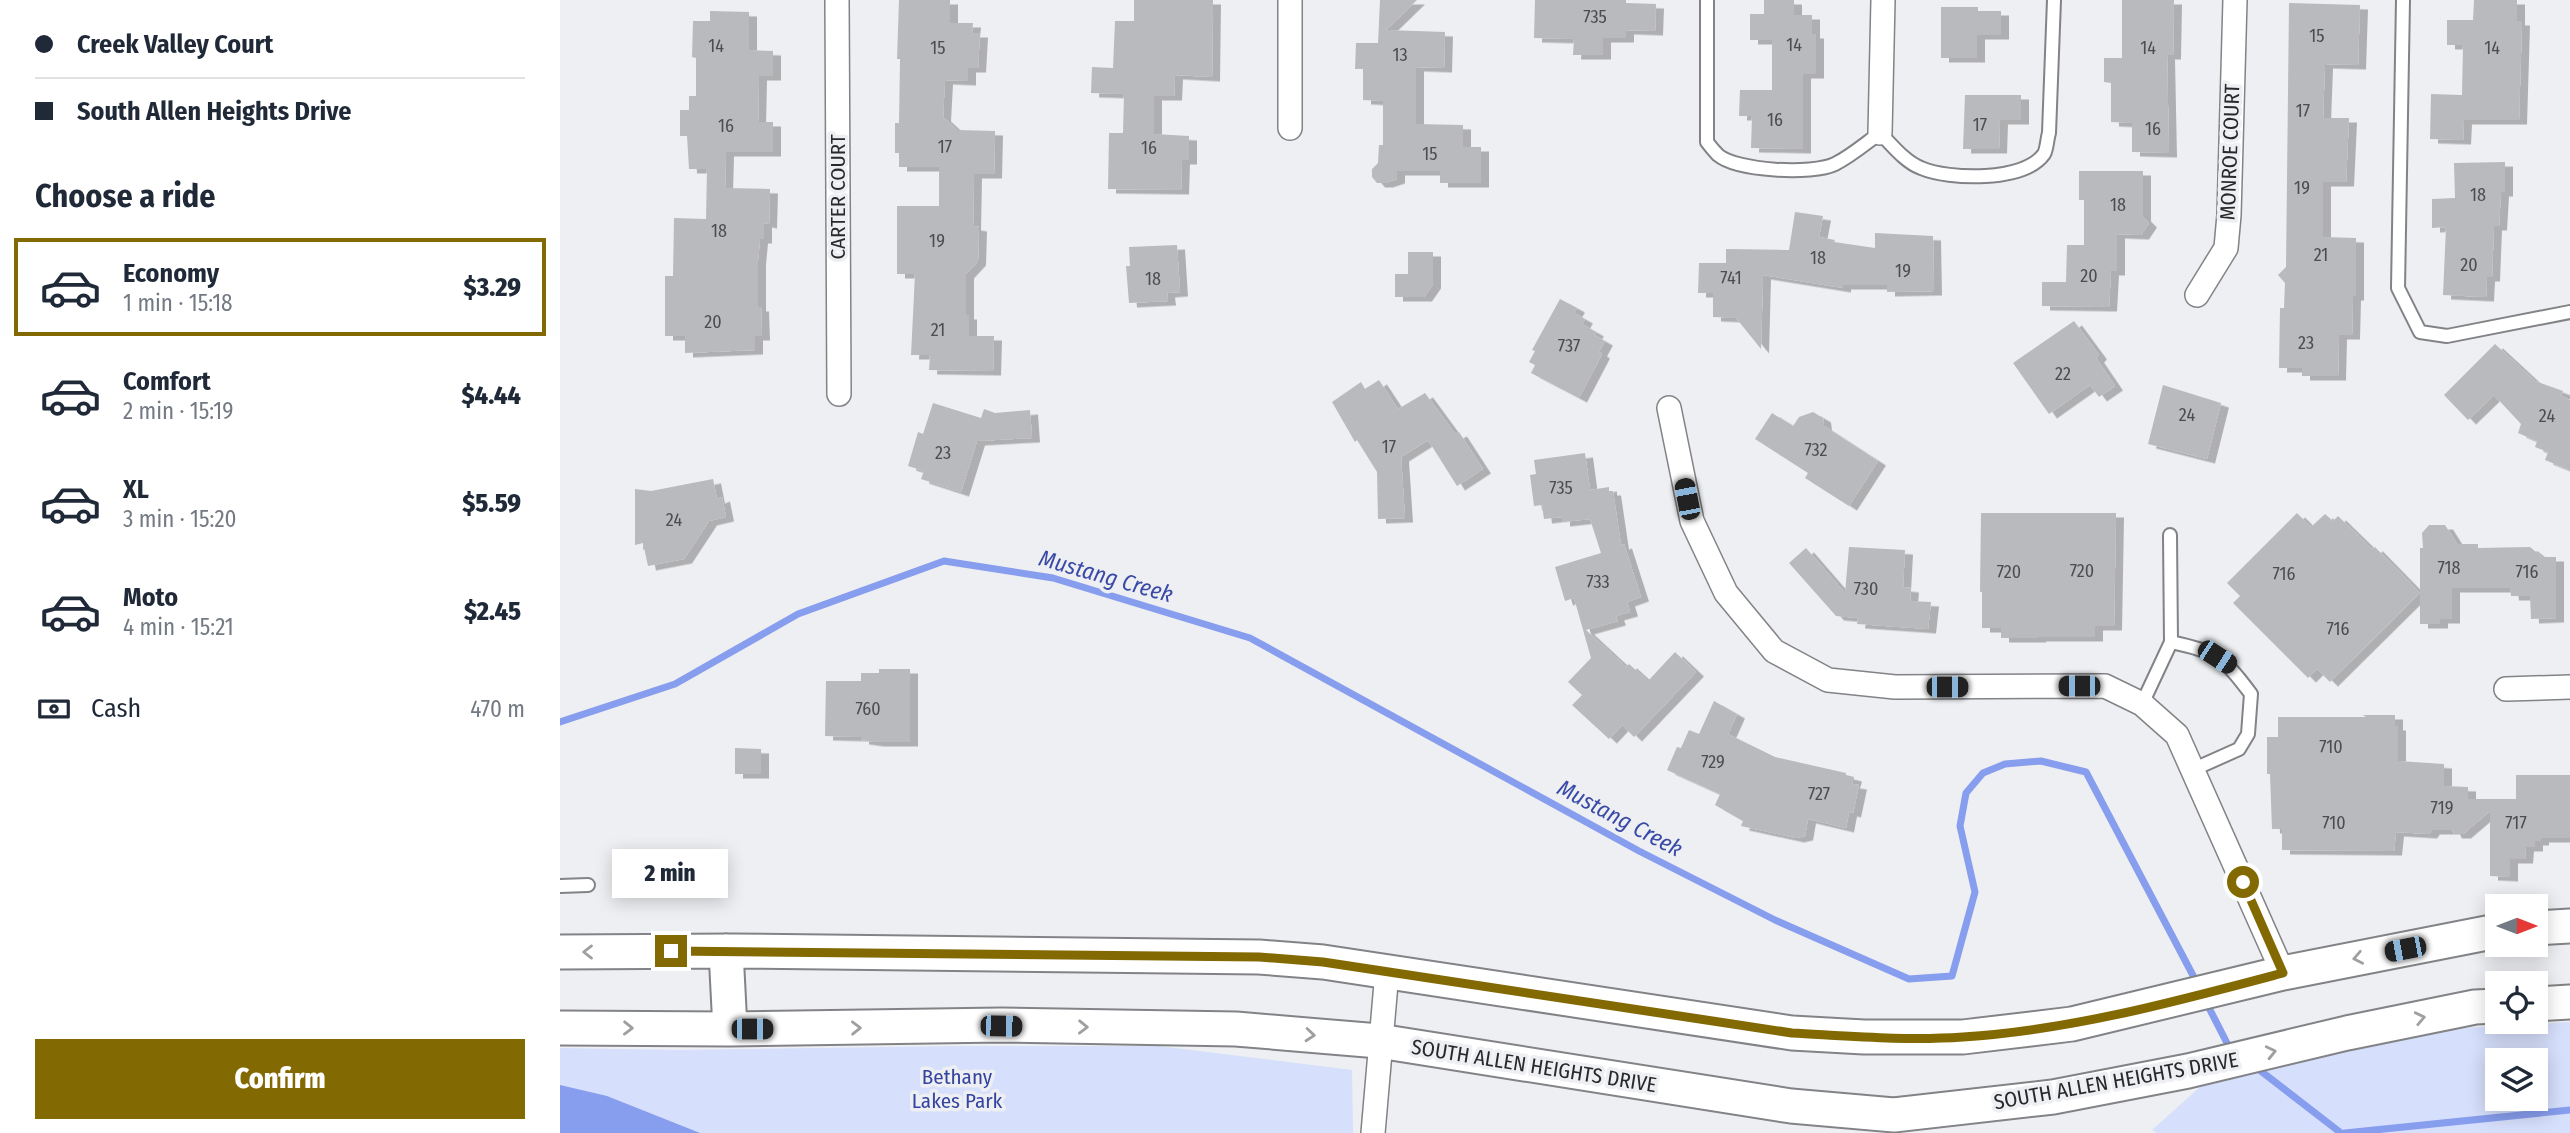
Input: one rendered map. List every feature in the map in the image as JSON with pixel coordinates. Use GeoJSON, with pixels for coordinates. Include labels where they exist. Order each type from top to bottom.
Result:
{"type":"FeatureCollection","features":[{"type":"Feature","properties":{"kind":"main road"},"geometry":{"type":"LineString","coordinates":[[2548,927],[2570,926]]}},
{"type":"Feature","properties":{"kind":"main road"},"geometry":{"type":"LineString","coordinates":[[560,952],[726,951],[1259,957],[1323,962],[1792,1033],[1864,1037],[1963,1037],[2072,1024],[2271,977],[2485,933]]}},
{"type":"Feature","properties":{"kind":"main road"},"geometry":{"type":"LineString","coordinates":[[726,951],[730,1029]]}},
{"type":"Feature","properties":{"kind":"main road"},"geometry":{"type":"LineString","coordinates":[[2548,1003],[2570,1002]]}},
{"type":"Feature","properties":{"kind":"main road","name":"SOUTH ALLEN HEIGHTS DRIVE"},"geometry":{"type":"LineString","coordinates":[[560,1028],[1209,1028],[1380,1041],[1791,1106],[1894,1115],[2053,1097],[2188,1071],[2485,1007]]}},
{"type":"Feature","properties":{"kind":"street","name":"CARTER COURT"},"geometry":{"type":"LineString","coordinates":[[837,0],[839,394]]}},
{"type":"Feature","properties":{"kind":"street"},"geometry":{"type":"LineString","coordinates":[[1290,0],[1290,128]]}},
{"type":"Feature","properties":{"kind":"street"},"geometry":{"type":"LineString","coordinates":[[1880,133],[1883,0]]}},
{"type":"Feature","properties":{"kind":"street","name":"MONROE COURT"},"geometry":{"type":"LineString","coordinates":[[2196,295],[2226,248],[2235,0]]}},
{"type":"Feature","properties":{"kind":"street"},"geometry":{"type":"LineString","coordinates":[[1669,408],[1692,521],[1726,593],[1774,651],[1828,680],[1895,687],[2105,686],[2142,704],[2178,735],[2271,977]]}},
{"type":"Feature","properties":{"kind":"street"},"geometry":{"type":"LineString","coordinates":[[2506,689],[2570,687]]}},
{"type":"Feature","properties":{"kind":"street"},"geometry":{"type":"LineString","coordinates":[[1373,1133],[1387,972]]}},
{"type":"Feature","properties":{"kind":"lane"},"geometry":{"type":"LineString","coordinates":[[1707,0],[1707,142],[1718,156],[1741,165],[1770,170],[1814,169],[1833,165],[1880,133],[1920,168],[1950,176],[2001,175],[2029,166],[2045,153],[2049,133],[2054,0]]}},
{"type":"Feature","properties":{"kind":"lane"},"geometry":{"type":"LineString","coordinates":[[2403,0],[2398,288],[2411,316],[2420,332],[2448,336],[2570,312]]}},
{"type":"Feature","properties":{"kind":"lane"},"geometry":{"type":"LineString","coordinates":[[2142,704],[2171,642],[2170,535]]}},
{"type":"Feature","properties":{"kind":"lane"},"geometry":{"type":"LineString","coordinates":[[2171,642],[2205,650],[2229,665],[2251,694],[2248,734],[2239,749],[2192,769]]}},
{"type":"Feature","properties":{"kind":"lane"},"geometry":{"type":"LineString","coordinates":[[560,886],[588,885]]}},
{"type":"Feature","properties":{"kind":"green space"},"geometry":{"type":"Polygon","coordinates":[[[2570,1022],[2570,1133],[2157,1133],[2152,1130],[2200,1087],[2381,1038],[2485,1027],[2485,1034],[2548,1034],[2548,1023],[2570,1022]]]}},
{"type":"Feature","properties":{"kind":"green space","name":"Bethany Lakes Park"},"geometry":{"type":"Polygon","coordinates":[[[1159,1046],[1352,1070],[1353,1133],[560,1133],[560,1048],[680,1050],[1159,1046]]]}},
{"type":"Feature","properties":{"kind":"water"},"geometry":{"type":"Polygon","coordinates":[[[560,1085],[607,1096],[700,1133],[560,1133],[560,1085]]]}},
{"type":"Feature","properties":{"kind":"building"},"geometry":{"type":"Polygon","coordinates":[[[899,0],[950,0],[950,23],[973,23],[972,33],[980,33],[978,68],[968,68],[968,81],[945,80],[943,117],[957,130],[995,131],[994,174],[974,174],[973,226],[979,227],[978,261],[966,274],[969,336],[994,336],[993,371],[929,370],[930,355],[911,355],[915,274],[897,274],[897,206],[939,206],[939,167],[899,167],[899,153],[895,153],[895,123],[899,123],[899,0]]]}},
{"type":"Feature","properties":{"kind":"building"},"geometry":{"type":"Polygon","coordinates":[[[1134,0],[1213,0],[1212,77],[1175,75],[1174,96],[1154,96],[1154,134],[1189,136],[1189,160],[1182,160],[1181,190],[1108,189],[1109,133],[1123,133],[1124,94],[1091,93],[1092,67],[1113,68],[1115,21],[1134,21],[1134,0]]]}},
{"type":"Feature","properties":{"kind":"building"},"geometry":{"type":"Polygon","coordinates":[[[1380,0],[1417,0],[1386,30],[1445,32],[1444,68],[1416,67],[1416,124],[1463,125],[1463,147],[1481,147],[1481,183],[1440,183],[1440,171],[1397,171],[1397,179],[1385,183],[1377,183],[1372,177],[1372,169],[1378,163],[1379,145],[1383,145],[1383,101],[1363,100],[1363,69],[1355,69],[1356,43],[1378,43],[1380,0]]]}},
{"type":"Feature","properties":{"kind":"building"},"geometry":{"type":"Polygon","coordinates":[[[1535,0],[1626,0],[1626,3],[1656,4],[1655,31],[1626,30],[1626,38],[1603,38],[1603,55],[1573,55],[1574,39],[1534,38],[1535,0]]]}},
{"type":"Feature","properties":{"kind":"building"},"geometry":{"type":"Polygon","coordinates":[[[1764,0],[1794,0],[1794,15],[1812,15],[1812,34],[1816,34],[1816,74],[1803,74],[1803,149],[1751,148],[1752,116],[1739,116],[1740,90],[1772,90],[1772,40],[1750,40],[1750,14],[1764,14],[1764,0]]]}},
{"type":"Feature","properties":{"kind":"building"},"geometry":{"type":"Polygon","coordinates":[[[2122,0],[2174,0],[2173,55],[2167,55],[2169,153],[2132,152],[2132,123],[2111,122],[2111,83],[2104,82],[2104,58],[2122,58],[2122,0]]]}},
{"type":"Feature","properties":{"kind":"building"},"geometry":{"type":"Polygon","coordinates":[[[2474,0],[2517,0],[2517,21],[2522,21],[2519,120],[2464,120],[2463,140],[2430,139],[2431,94],[2462,95],[2463,45],[2447,45],[2447,20],[2473,20],[2474,0]]]}},
{"type":"Feature","properties":{"kind":"building"},"geometry":{"type":"Polygon","coordinates":[[[2289,3],[2360,5],[2358,65],[2325,64],[2323,118],[2349,118],[2346,182],[2323,182],[2323,237],[2356,238],[2356,296],[2353,296],[2352,335],[2339,335],[2338,376],[2302,376],[2302,368],[2279,368],[2280,308],[2284,308],[2285,283],[2278,275],[2286,267],[2289,3]]]}},
{"type":"Feature","properties":{"kind":"building"},"geometry":{"type":"Polygon","coordinates":[[[1941,7],[1978,7],[1978,11],[2001,11],[2001,35],[1977,35],[1977,58],[1941,58],[1941,7]]]}},
{"type":"Feature","properties":{"kind":"building"},"geometry":{"type":"Polygon","coordinates":[[[710,11],[749,12],[749,50],[773,51],[773,76],[759,76],[758,122],[773,122],[773,152],[726,152],[725,188],[770,189],[769,224],[764,223],[764,239],[760,239],[758,260],[758,307],[761,307],[762,336],[755,336],[755,350],[685,353],[685,336],[665,336],[665,276],[673,276],[674,218],[706,219],[707,169],[689,169],[687,136],[680,136],[680,110],[689,110],[689,96],[696,96],[696,58],[692,57],[693,21],[710,21],[710,11]]]}},
{"type":"Feature","properties":{"kind":"building"},"geometry":{"type":"Polygon","coordinates":[[[1965,95],[2021,95],[2021,120],[2000,120],[1999,149],[1963,149],[1965,95]]]}},
{"type":"Feature","properties":{"kind":"building"},"geometry":{"type":"Polygon","coordinates":[[[2505,162],[2505,192],[2501,192],[2499,226],[2494,226],[2492,277],[2487,277],[2486,297],[2443,295],[2446,227],[2432,228],[2432,199],[2455,198],[2454,163],[2505,162]]]}},
{"type":"Feature","properties":{"kind":"building"},"geometry":{"type":"Polygon","coordinates":[[[2079,171],[2143,171],[2143,217],[2149,223],[2141,235],[2117,234],[2117,271],[2111,271],[2109,307],[2042,306],[2042,282],[2066,282],[2067,245],[2084,245],[2084,200],[2079,200],[2079,171]]]}},
{"type":"Feature","properties":{"kind":"building"},"geometry":{"type":"Polygon","coordinates":[[[1795,212],[1823,216],[1819,237],[1835,240],[1834,242],[1875,248],[1875,233],[1933,236],[1934,291],[1887,292],[1887,285],[1843,285],[1843,288],[1763,275],[1761,349],[1736,318],[1713,317],[1713,293],[1698,293],[1699,263],[1726,263],[1726,249],[1789,250],[1795,212]]]}},
{"type":"Feature","properties":{"kind":"building"},"geometry":{"type":"Polygon","coordinates":[[[1177,245],[1180,292],[1167,293],[1168,301],[1129,303],[1126,266],[1130,266],[1129,247],[1177,245]]]}},
{"type":"Feature","properties":{"kind":"building"},"geometry":{"type":"Polygon","coordinates":[[[1408,252],[1433,252],[1433,284],[1424,297],[1395,297],[1395,274],[1408,274],[1408,252]]]}},
{"type":"Feature","properties":{"kind":"building"},"geometry":{"type":"Polygon","coordinates":[[[1560,299],[1577,308],[1574,313],[1585,319],[1582,324],[1605,341],[1599,352],[1602,354],[1579,398],[1531,373],[1535,365],[1529,362],[1535,351],[1532,350],[1560,299]]]}},
{"type":"Feature","properties":{"kind":"building"},"geometry":{"type":"Polygon","coordinates":[[[2074,321],[2099,355],[2096,358],[2115,386],[2099,397],[2090,385],[2049,414],[2013,363],[2074,321]]]}},
{"type":"Feature","properties":{"kind":"building"},"geometry":{"type":"Polygon","coordinates":[[[2495,344],[2535,381],[2563,391],[2561,396],[2570,400],[2570,470],[2545,460],[2548,452],[2535,447],[2537,441],[2518,433],[2521,424],[2494,395],[2468,420],[2444,395],[2495,344]]]}},
{"type":"Feature","properties":{"kind":"building"},"geometry":{"type":"Polygon","coordinates":[[[1379,380],[1398,409],[1425,393],[1455,434],[1459,432],[1483,469],[1457,486],[1428,440],[1401,457],[1405,518],[1378,519],[1377,472],[1357,440],[1355,442],[1332,402],[1361,382],[1365,389],[1379,380]]]}},
{"type":"Feature","properties":{"kind":"building"},"geometry":{"type":"Polygon","coordinates":[[[2163,385],[2221,403],[2207,459],[2148,444],[2163,385]]]}},
{"type":"Feature","properties":{"kind":"building"},"geometry":{"type":"Polygon","coordinates":[[[933,403],[981,418],[984,409],[995,413],[1030,410],[1032,438],[977,441],[961,492],[921,479],[924,471],[908,466],[918,432],[923,434],[933,403]]]}},
{"type":"Feature","properties":{"kind":"building"},"geometry":{"type":"Polygon","coordinates":[[[1813,412],[1823,418],[1824,426],[1878,461],[1849,506],[1805,478],[1808,473],[1755,439],[1772,413],[1793,426],[1799,417],[1813,412]]]}},
{"type":"Feature","properties":{"kind":"building"},"geometry":{"type":"Polygon","coordinates":[[[1585,453],[1590,490],[1609,487],[1609,491],[1613,491],[1621,545],[1624,544],[1641,597],[1627,602],[1630,612],[1616,616],[1618,621],[1586,630],[1626,667],[1629,664],[1648,681],[1675,652],[1696,672],[1634,737],[1622,725],[1609,739],[1572,705],[1582,695],[1568,682],[1591,658],[1574,598],[1565,601],[1555,567],[1601,553],[1590,519],[1562,522],[1562,517],[1544,519],[1542,505],[1534,506],[1530,475],[1536,474],[1534,460],[1585,453]]]}},
{"type":"Feature","properties":{"kind":"building"},"geometry":{"type":"Polygon","coordinates":[[[713,479],[717,499],[722,497],[726,517],[709,521],[684,559],[648,566],[643,543],[635,545],[635,489],[651,491],[713,479]]]}},
{"type":"Feature","properties":{"kind":"building"},"geometry":{"type":"Polygon","coordinates":[[[1981,513],[2116,513],[2114,626],[2095,626],[2095,637],[2038,638],[2001,638],[2001,628],[1982,628],[1981,513]]]}},
{"type":"Feature","properties":{"kind":"building"},"geometry":{"type":"Polygon","coordinates":[[[2297,513],[2311,527],[2325,514],[2333,521],[2338,516],[2372,549],[2375,547],[2420,593],[2330,682],[2317,669],[2308,678],[2233,603],[2240,596],[2227,583],[2297,513]]]}},
{"type":"Feature","properties":{"kind":"building"},"geometry":{"type":"Polygon","coordinates":[[[2429,525],[2445,525],[2457,544],[2478,544],[2478,548],[2530,547],[2542,557],[2556,557],[2556,618],[2531,619],[2530,596],[2511,596],[2510,588],[2452,588],[2452,619],[2440,619],[2440,624],[2420,624],[2420,548],[2423,548],[2422,533],[2429,525]]]}},
{"type":"Feature","properties":{"kind":"building"},"geometry":{"type":"Polygon","coordinates":[[[1849,547],[1905,550],[1903,587],[1911,588],[1910,601],[1931,602],[1928,629],[1857,624],[1858,618],[1836,616],[1789,563],[1806,548],[1845,593],[1849,547]]]}},
{"type":"Feature","properties":{"kind":"building"},"geometry":{"type":"Polygon","coordinates":[[[879,669],[910,669],[910,742],[876,742],[861,740],[861,737],[825,736],[826,681],[861,681],[861,673],[879,673],[879,669]]]}},
{"type":"Feature","properties":{"kind":"building"},"geometry":{"type":"Polygon","coordinates":[[[1714,701],[1737,714],[1728,734],[1775,757],[1854,777],[1852,784],[1859,785],[1853,813],[1849,812],[1846,828],[1808,819],[1805,836],[1796,838],[1741,826],[1743,821],[1715,805],[1720,794],[1667,770],[1677,747],[1681,748],[1689,730],[1699,734],[1714,701]]]}},
{"type":"Feature","properties":{"kind":"building"},"geometry":{"type":"Polygon","coordinates":[[[2363,715],[2395,715],[2395,726],[2398,726],[2398,761],[2444,764],[2444,786],[2468,787],[2468,799],[2516,799],[2516,775],[2570,775],[2570,838],[2541,838],[2541,841],[2535,841],[2535,847],[2526,847],[2525,859],[2510,859],[2510,877],[2490,876],[2490,811],[2463,834],[2454,834],[2452,830],[2432,830],[2429,834],[2396,832],[2394,851],[2282,850],[2282,829],[2272,829],[2270,774],[2267,774],[2267,737],[2278,737],[2278,717],[2366,717],[2363,715]]]}},
{"type":"Feature","properties":{"kind":"building"},"geometry":{"type":"Polygon","coordinates":[[[735,748],[761,749],[761,774],[735,774],[735,748]]]}},
{"type":"Feature","properties":{"kind":"waterway","name":"Mustang Creek"},"geometry":{"type":"LineString","coordinates":[[560,722],[675,684],[798,614],[944,561],[1053,578],[1250,638],[1639,851],[1775,920],[1909,979],[1952,976],[1975,892],[1960,826],[1966,793],[1983,773],[2005,764],[2041,761],[2086,772],[2198,985]]}},
{"type":"Feature","properties":{"kind":"waterway","name":"Mustang Creek"},"geometry":{"type":"LineString","coordinates":[[2206,1002],[2228,1045],[2233,1049]]}},
{"type":"Feature","properties":{"kind":"waterway","name":"Mustang Creek"},"geometry":{"type":"LineString","coordinates":[[2253,1065],[2341,1133]]}},
{"type":"Feature","properties":{"kind":"waterway","name":"Mustang Creek"},"geometry":{"type":"LineString","coordinates":[[2345,1133],[2570,1110]]}},
{"type":"Feature","properties":{"kind":"route"},"geometry":{"type":"LineString","coordinates":[[671,951],[1259,957],[1323,962],[1792,1033],[1864,1037],[1963,1037],[2072,1024],[2283,973],[2243,882]]}}]}
